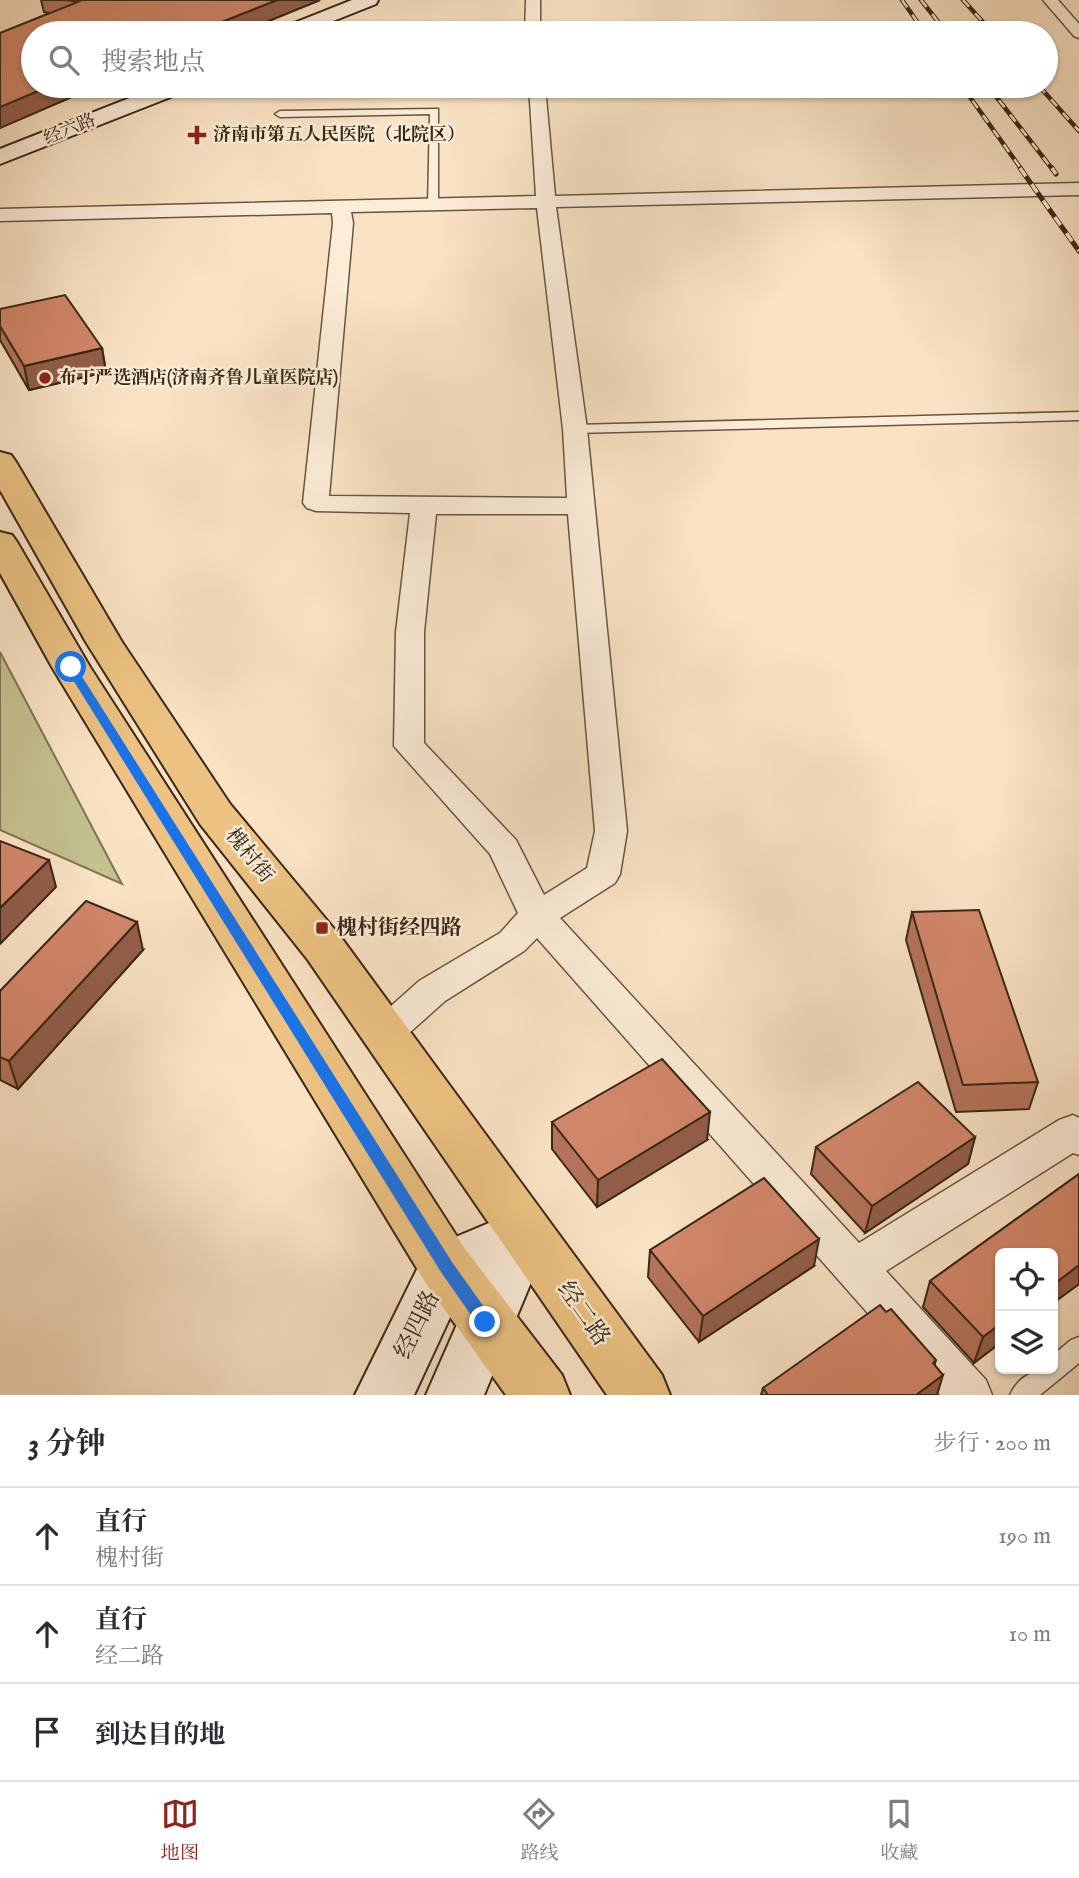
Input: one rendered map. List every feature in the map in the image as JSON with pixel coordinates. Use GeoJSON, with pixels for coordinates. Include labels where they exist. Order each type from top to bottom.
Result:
{"type":"FeatureCollection","features":[{"type":"Feature","properties":{"kind":"main road"},"geometry":{"type":"LineString","coordinates":[[316,21],[369,0]]}},
{"type":"Feature","properties":{"kind":"main road"},"geometry":{"type":"LineString","coordinates":[[338,21],[391,0]]}},
{"type":"Feature","properties":{"kind":"main road","name":"经六路"},"geometry":{"type":"LineString","coordinates":[[0,145],[120,98]]}},
{"type":"Feature","properties":{"kind":"main road","name":"经六路"},"geometry":{"type":"LineString","coordinates":[[0,158],[148,98]]}},
{"type":"Feature","properties":{"kind":"main road","name":"槐村街"},"geometry":{"type":"LineString","coordinates":[[0,462],[104,642],[215,814],[324,948],[525,1232]]}},
{"type":"Feature","properties":{"kind":"main road"},"geometry":{"type":"LineString","coordinates":[[0,542],[71,667],[446,1267],[541,1395]]}},
{"type":"Feature","properties":{"kind":"main road"},"geometry":{"type":"LineString","coordinates":[[455,1395],[525,1232]]}},
{"type":"Feature","properties":{"kind":"main road","name":"经四路"},"geometry":{"type":"LineString","coordinates":[[384,1395],[446,1267],[525,1232]]}},
{"type":"Feature","properties":{"kind":"main road","name":"经二路"},"geometry":{"type":"LineString","coordinates":[[525,1232],[641,1395]]}},
{"type":"Feature","properties":{"kind":"street"},"geometry":{"type":"LineString","coordinates":[[533,0],[533,21]]}},
{"type":"Feature","properties":{"kind":"street"},"geometry":{"type":"LineString","coordinates":[[1050,0],[1079,33]]}},
{"type":"Feature","properties":{"kind":"street"},"geometry":{"type":"LineString","coordinates":[[385,1033],[432,990],[512,942],[537,916],[603,874],[611,831],[575,429],[546,203],[538,98]]}},
{"type":"Feature","properties":{"kind":"street"},"geometry":{"type":"LineString","coordinates":[[0,215],[1079,189]]}},
{"type":"Feature","properties":{"kind":"street"},"geometry":{"type":"LineString","coordinates":[[341,208],[342,223],[316,503],[580,506]]}},
{"type":"Feature","properties":{"kind":"street"},"geometry":{"type":"LineString","coordinates":[[424,506],[410,632],[409,747],[504,848],[537,916],[970,1395]]}},
{"type":"Feature","properties":{"kind":"street"},"geometry":{"type":"LineString","coordinates":[[855,1268],[1073,1132],[1079,1138]]}},
{"type":"Feature","properties":{"kind":"lane"},"geometry":{"type":"LineString","coordinates":[[280,114],[435,111],[433,206]]}},
{"type":"Feature","properties":{"kind":"lane"},"geometry":{"type":"LineString","coordinates":[[575,429],[1079,416]]}},
{"type":"Feature","properties":{"kind":"lane"},"geometry":{"type":"LineString","coordinates":[[1022,1395],[1079,1348]]}},
{"type":"Feature","properties":{"kind":"shaded area"},"geometry":{"type":"Polygon","coordinates":[[[0,652],[122,884],[0,830],[0,652]]]}},
{"type":"Feature","properties":{"kind":"building"},"geometry":{"type":"Polygon","coordinates":[[[66,0],[277,0],[224,21],[30,21],[78,2],[66,0]]]}},
{"type":"Feature","properties":{"kind":"building"},"geometry":{"type":"Polygon","coordinates":[[[21,25],[21,98],[0,107],[0,33],[21,25]]]}},
{"type":"Feature","properties":{"kind":"building"},"geometry":{"type":"Polygon","coordinates":[[[65,295],[102,348],[24,366],[0,326],[0,309],[65,295]]]}},
{"type":"Feature","properties":{"kind":"building"},"geometry":{"type":"Polygon","coordinates":[[[0,841],[49,860],[0,908],[0,841]]]}},
{"type":"Feature","properties":{"kind":"building"},"geometry":{"type":"Polygon","coordinates":[[[86,901],[137,922],[9,1061],[0,1057],[0,991],[86,901]]]}},
{"type":"Feature","properties":{"kind":"building"},"geometry":{"type":"Polygon","coordinates":[[[979,910],[1038,1082],[963,1085],[912,912],[979,910]]]}},
{"type":"Feature","properties":{"kind":"building"},"geometry":{"type":"Polygon","coordinates":[[[662,1059],[710,1112],[598,1180],[552,1122],[662,1059]]]}},
{"type":"Feature","properties":{"kind":"building"},"geometry":{"type":"Polygon","coordinates":[[[918,1082],[975,1137],[872,1206],[816,1147],[918,1082]]]}},
{"type":"Feature","properties":{"kind":"building"},"geometry":{"type":"Polygon","coordinates":[[[1079,1174],[1079,1265],[1058,1281],[1058,1248],[995,1248],[995,1328],[983,1337],[930,1281],[1079,1174]]]}},
{"type":"Feature","properties":{"kind":"building"},"geometry":{"type":"Polygon","coordinates":[[[764,1178],[819,1239],[703,1316],[650,1250],[764,1178]]]}},
{"type":"Feature","properties":{"kind":"building"},"geometry":{"type":"Polygon","coordinates":[[[880,1305],[886,1312],[891,1309],[936,1360],[933,1363],[943,1375],[916,1395],[768,1395],[763,1388],[880,1305]]]}},
{"type":"Feature","properties":{"kind":"railway"},"geometry":{"type":"LineString","coordinates":[[902,0],[917,21]]}},
{"type":"Feature","properties":{"kind":"railway"},"geometry":{"type":"LineString","coordinates":[[921,0],[938,21]]}},
{"type":"Feature","properties":{"kind":"railway"},"geometry":{"type":"LineString","coordinates":[[963,0],[982,21]]}},
{"type":"Feature","properties":{"kind":"railway"},"geometry":{"type":"LineString","coordinates":[[971,98],[1022,170]]}},
{"type":"Feature","properties":{"kind":"railway"},"geometry":{"type":"LineString","coordinates":[[997,98],[1053,170]]}},
{"type":"Feature","properties":{"kind":"railway"},"geometry":{"type":"LineString","coordinates":[[1050,98],[1079,131]]}},
{"type":"Feature","properties":{"kind":"railway"},"geometry":{"type":"LineString","coordinates":[[1020,168],[1079,251]]}},
{"type":"Feature","properties":{"kind":"railway"},"geometry":{"type":"LineString","coordinates":[[1052,168],[1056,174]]}},
{"type":"Feature","properties":{"kind":"place","name":"济南市第五人民医院（北院区）"},"geometry":{"type":"Point","coordinates":[197,135]}},
{"type":"Feature","properties":{"kind":"place","name":"布丁严选酒店(济南齐鲁儿童医院店)"},"geometry":{"type":"Point","coordinates":[45,378]}},
{"type":"Feature","properties":{"kind":"place","name":"槐村街经四路"},"geometry":{"type":"Point","coordinates":[322,928]}},
{"type":"Feature","properties":{"kind":"route"},"geometry":{"type":"LineString","coordinates":[[71,667],[446,1267],[485,1322]]}}]}
